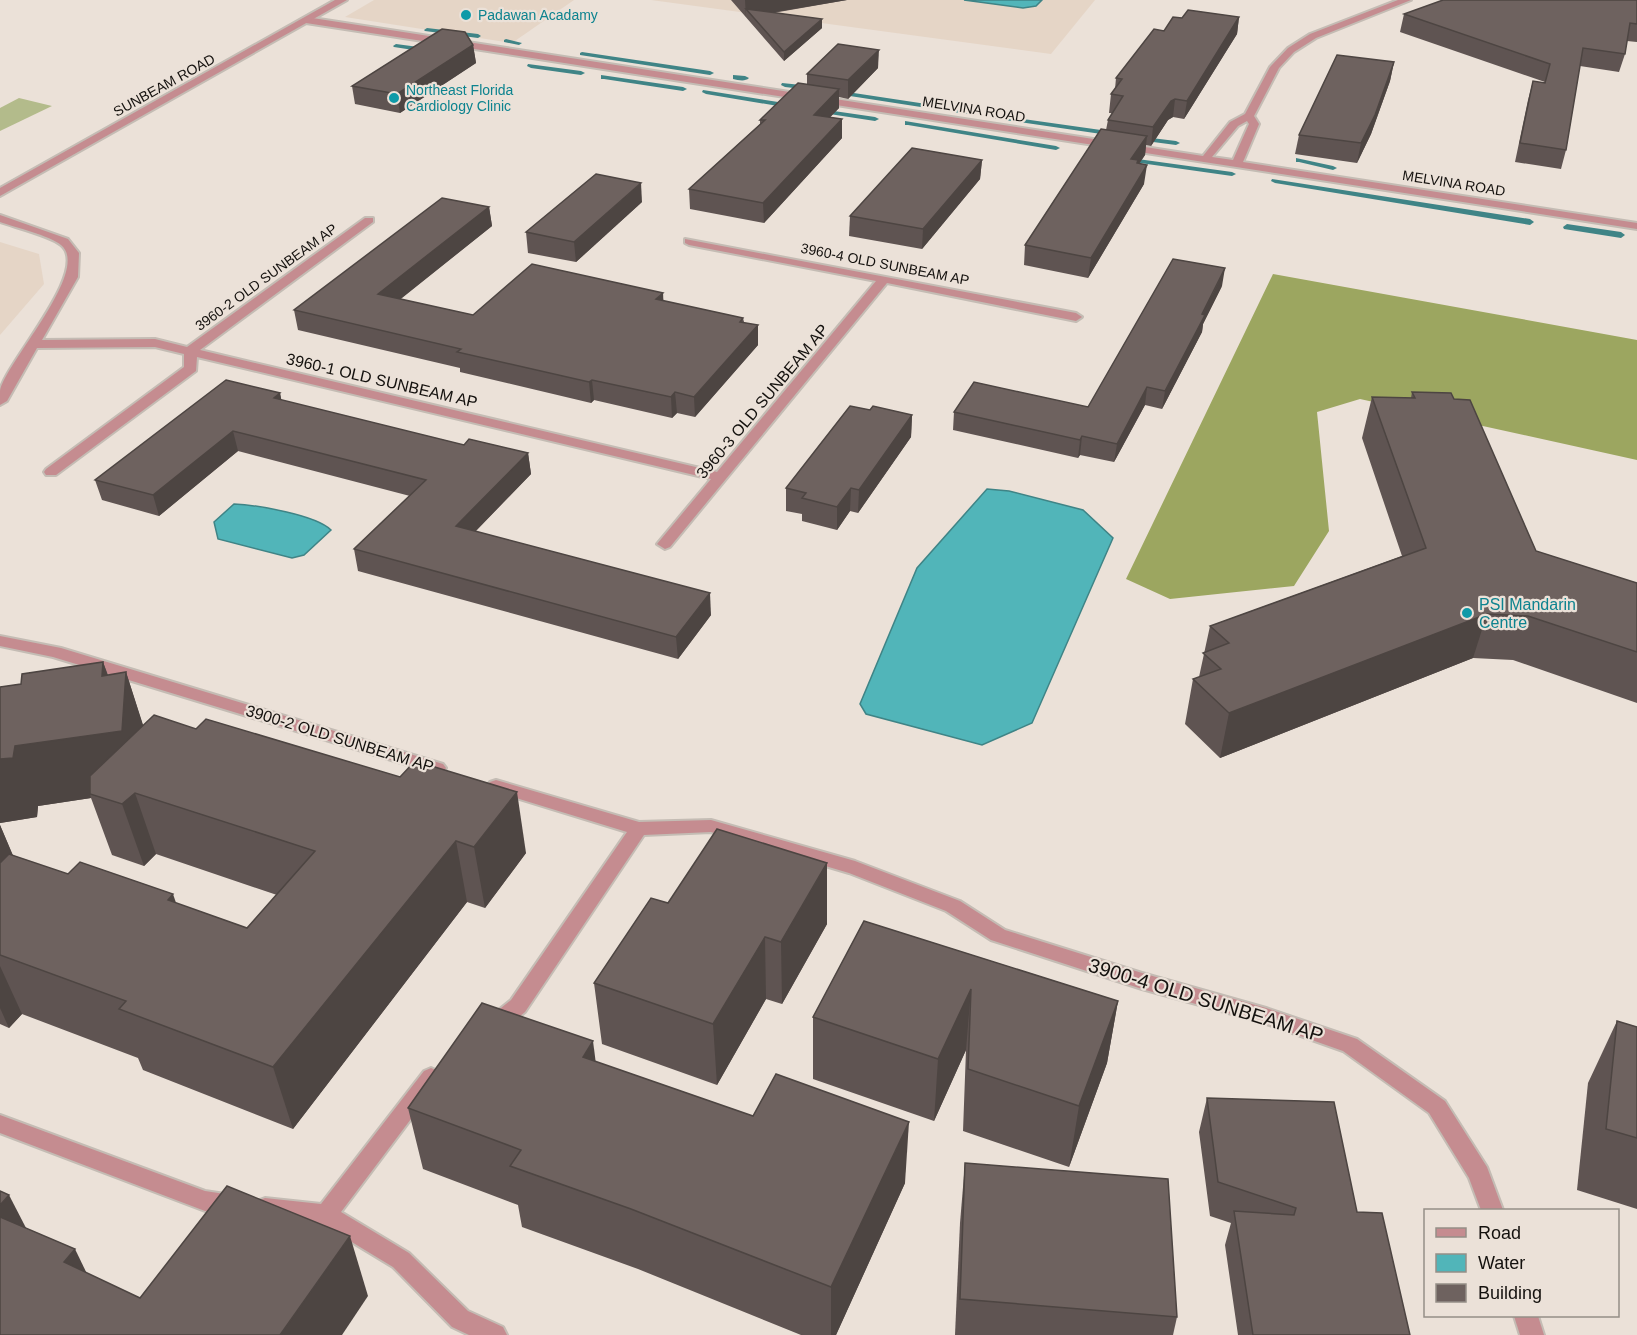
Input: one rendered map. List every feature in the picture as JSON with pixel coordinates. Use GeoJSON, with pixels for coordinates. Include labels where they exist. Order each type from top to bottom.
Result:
{"type":"FeatureCollection","features":[{"type":"Feature","properties":{"kind":"street","name":"SUNBEAM ROAD"},"geometry":{"type":"LineString","coordinates":[[0,193],[342,0]]}},
{"type":"Feature","properties":{"kind":"street"},"geometry":{"type":"LineString","coordinates":[[1205,160],[1234,124],[1249,116],[1275,66],[1291,50],[1313,36],[1406,0]]}},
{"type":"Feature","properties":{"kind":"street","name":"MELVINA ROAD"},"geometry":{"type":"LineString","coordinates":[[306,20],[1637,226]]}},
{"type":"Feature","properties":{"kind":"street"},"geometry":{"type":"LineString","coordinates":[[1236,165],[1254,124],[1249,116]]}},
{"type":"Feature","properties":{"kind":"street"},"geometry":{"type":"LineString","coordinates":[[0,219],[63,241],[70,248],[75,260],[72,277],[0,400]]}},
{"type":"Feature","properties":{"kind":"street","name":"3960-2 OLD SUNBEAM AP"},"geometry":{"type":"LineString","coordinates":[[51,472],[191,368],[190,351],[369,220]]}},
{"type":"Feature","properties":{"kind":"street","name":"3960-4 OLD SUNBEAM AP"},"geometry":{"type":"LineString","coordinates":[[689,241],[1076,317]]}},
{"type":"Feature","properties":{"kind":"street","name":"3960-3 OLD SUNBEAM AP"},"geometry":{"type":"LineString","coordinates":[[665,544],[884,279]]}},
{"type":"Feature","properties":{"kind":"street","name":"3960-1 OLD SUNBEAM AP"},"geometry":{"type":"LineString","coordinates":[[31,344],[155,343],[721,477]]}},
{"type":"Feature","properties":{"kind":"street","name":"3900-2 OLD SUNBEAM AP"},"geometry":{"type":"LineString","coordinates":[[0,640],[55,652],[455,774]]}},
{"type":"Feature","properties":{"kind":"street"},"geometry":{"type":"LineString","coordinates":[[476,1040],[518,1006],[639,829],[477,780]]}},
{"type":"Feature","properties":{"kind":"street","name":"3900-4 OLD SUNBEAM AP"},"geometry":{"type":"LineString","coordinates":[[639,829],[711,826],[855,868],[953,906],[998,935],[1142,981],[1266,1016],[1350,1045],[1437,1107],[1479,1174],[1492,1209]]}},
{"type":"Feature","properties":{"kind":"street"},"geometry":{"type":"LineString","coordinates":[[326,1215],[433,1074],[450,1061]]}},
{"type":"Feature","properties":{"kind":"street"},"geometry":{"type":"LineString","coordinates":[[0,1124],[205,1201],[326,1215],[401,1260],[460,1319],[495,1335]]}},
{"type":"Feature","properties":{"kind":"street"},"geometry":{"type":"LineString","coordinates":[[1526,1317],[1532,1335]]}},
{"type":"Feature","properties":{"kind":"shaded area"},"geometry":{"type":"Polygon","coordinates":[[[374,0],[574,0],[512,43],[345,17],[374,0]]]}},
{"type":"Feature","properties":{"kind":"shaded area"},"geometry":{"type":"Polygon","coordinates":[[[651,0],[1095,0],[1051,54],[651,0]]]}},
{"type":"Feature","properties":{"kind":"shaded area"},"geometry":{"type":"Polygon","coordinates":[[[0,242],[39,254],[44,284],[0,335],[0,242]]]}},
{"type":"Feature","properties":{"kind":"green space"},"geometry":{"type":"Polygon","coordinates":[[[19,98],[52,106],[0,131],[0,108],[19,98]]]}},
{"type":"Feature","properties":{"kind":"green space"},"geometry":{"type":"Polygon","coordinates":[[[1273,274],[1637,340],[1637,460],[1360,399],[1317,412],[1329,531],[1294,586],[1170,599],[1126,579],[1273,274]]]}},
{"type":"Feature","properties":{"kind":"water"},"geometry":{"type":"Polygon","coordinates":[[[964,0],[1042,0],[1036,6],[1023,8],[964,0]]]}},
{"type":"Feature","properties":{"kind":"water"},"geometry":{"type":"Polygon","coordinates":[[[987,489],[1009,491],[1083,510],[1113,538],[1032,723],[982,745],[866,714],[860,704],[917,568],[987,489]]]}},
{"type":"Feature","properties":{"kind":"water"},"geometry":{"type":"Polygon","coordinates":[[[234,504],[257,506],[300,515],[331,530],[304,555],[292,558],[218,539],[214,522],[234,504]]]}},
{"type":"Feature","properties":{"kind":"building"},"geometry":{"type":"Polygon","coordinates":[[[1443,0],[1637,0],[1637,24],[1630,23],[1625,54],[1583,48],[1566,150],[1520,143],[1533,81],[1545,83],[1550,64],[1404,14],[1443,0]]]}},
{"type":"Feature","properties":{"kind":"building"},"geometry":{"type":"Polygon","coordinates":[[[746,9],[822,19],[784,52],[746,9]]]}},
{"type":"Feature","properties":{"kind":"building"},"geometry":{"type":"Polygon","coordinates":[[[1188,10],[1239,17],[1187,101],[1175,99],[1171,101],[1153,127],[1108,120],[1123,96],[1111,94],[1122,79],[1116,78],[1154,29],[1164,31],[1173,17],[1182,18],[1188,10]]]}},
{"type":"Feature","properties":{"kind":"building"},"geometry":{"type":"Polygon","coordinates":[[[442,29],[465,32],[473,45],[397,94],[352,86],[442,29]]]}},
{"type":"Feature","properties":{"kind":"building"},"geometry":{"type":"Polygon","coordinates":[[[838,44],[879,50],[848,80],[807,74],[838,44]]]}},
{"type":"Feature","properties":{"kind":"building"},"geometry":{"type":"Polygon","coordinates":[[[1337,55],[1394,62],[1375,115],[1361,143],[1299,135],[1337,55]]]}},
{"type":"Feature","properties":{"kind":"building"},"geometry":{"type":"Polygon","coordinates":[[[798,83],[839,89],[814,115],[842,119],[763,203],[689,189],[765,120],[760,120],[798,83]]]}},
{"type":"Feature","properties":{"kind":"building"},"geometry":{"type":"Polygon","coordinates":[[[1101,129],[1147,136],[1131,159],[1147,165],[1091,258],[1025,245],[1101,129]]]}},
{"type":"Feature","properties":{"kind":"building"},"geometry":{"type":"Polygon","coordinates":[[[912,148],[982,160],[923,229],[850,216],[912,148]]]}},
{"type":"Feature","properties":{"kind":"building"},"geometry":{"type":"Polygon","coordinates":[[[596,174],[641,183],[574,242],[526,232],[596,174]]]}},
{"type":"Feature","properties":{"kind":"building"},"geometry":{"type":"Polygon","coordinates":[[[442,198],[489,207],[378,294],[473,315],[532,264],[663,293],[656,299],[743,318],[740,322],[758,325],[694,397],[675,392],[671,397],[592,380],[589,382],[457,352],[461,349],[294,310],[442,198]]]}},
{"type":"Feature","properties":{"kind":"building"},"geometry":{"type":"Polygon","coordinates":[[[1173,259],[1225,268],[1202,314],[1205,315],[1165,391],[1147,387],[1117,444],[1082,436],[1080,440],[954,412],[974,382],[1088,407],[1173,259]]]}},
{"type":"Feature","properties":{"kind":"building"},"geometry":{"type":"Polygon","coordinates":[[[226,380],[280,393],[274,398],[464,445],[469,439],[528,453],[456,526],[710,593],[676,637],[354,549],[426,480],[233,431],[153,495],[95,480],[226,380]]]}},
{"type":"Feature","properties":{"kind":"building"},"geometry":{"type":"Polygon","coordinates":[[[1412,392],[1451,393],[1454,399],[1470,400],[1536,551],[1637,583],[1637,652],[1528,616],[1487,614],[1229,713],[1193,679],[1221,669],[1203,653],[1229,643],[1210,626],[1426,548],[1372,397],[1415,398],[1412,392]]]}},
{"type":"Feature","properties":{"kind":"building"},"geometry":{"type":"Polygon","coordinates":[[[850,406],[870,410],[873,406],[912,415],[859,490],[851,488],[837,507],[802,498],[806,493],[786,488],[850,406]]]}},
{"type":"Feature","properties":{"kind":"building"},"geometry":{"type":"Polygon","coordinates":[[[103,662],[102,676],[126,672],[122,731],[15,746],[13,758],[0,759],[0,687],[21,684],[22,674],[103,662]]]}},
{"type":"Feature","properties":{"kind":"building"},"geometry":{"type":"Polygon","coordinates":[[[154,715],[196,729],[206,719],[400,777],[415,761],[517,792],[474,847],[456,841],[273,1067],[119,1009],[126,1001],[0,955],[0,863],[9,854],[68,874],[80,862],[173,894],[168,900],[247,928],[315,851],[135,793],[122,804],[90,794],[90,776],[154,715]]]}},
{"type":"Feature","properties":{"kind":"building"},"geometry":{"type":"Polygon","coordinates":[[[717,829],[827,863],[781,942],[765,937],[713,1024],[594,983],[651,898],[668,903],[717,829]]]}},
{"type":"Feature","properties":{"kind":"building"},"geometry":{"type":"Polygon","coordinates":[[[864,921],[1118,1001],[1079,1106],[968,1069],[971,989],[938,1059],[813,1017],[864,921]]]}},
{"type":"Feature","properties":{"kind":"building"},"geometry":{"type":"Polygon","coordinates":[[[482,1003],[593,1041],[583,1057],[753,1116],[776,1074],[909,1122],[831,1287],[631,1209],[510,1166],[521,1150],[408,1108],[482,1003]]]}},
{"type":"Feature","properties":{"kind":"building"},"geometry":{"type":"Polygon","coordinates":[[[1617,1021],[1637,1027],[1637,1138],[1606,1129],[1617,1021]]]}},
{"type":"Feature","properties":{"kind":"building"},"geometry":{"type":"Polygon","coordinates":[[[1207,1098],[1334,1102],[1357,1212],[1382,1213],[1410,1335],[1253,1335],[1234,1211],[1294,1215],[1296,1208],[1218,1182],[1207,1098]]]}},
{"type":"Feature","properties":{"kind":"building"},"geometry":{"type":"Polygon","coordinates":[[[965,1163],[1168,1179],[1177,1317],[960,1299],[965,1163]]]}},
{"type":"Feature","properties":{"kind":"building"},"geometry":{"type":"Polygon","coordinates":[[[227,1186],[350,1236],[280,1335],[0,1335],[0,1217],[75,1249],[64,1262],[140,1298],[227,1186]]]}},
{"type":"Feature","properties":{"kind":"building"},"geometry":{"type":"Polygon","coordinates":[[[0,1191],[9,1195],[0,1205],[0,1191]]]}},
{"type":"Feature","properties":{"kind":"waterway"},"geometry":{"type":"LineString","coordinates":[[427,30],[478,36]]}},
{"type":"Feature","properties":{"kind":"waterway"},"geometry":{"type":"LineString","coordinates":[[506,41],[519,43]]}},
{"type":"Feature","properties":{"kind":"waterway"},"geometry":{"type":"LineString","coordinates":[[396,46],[426,50]]}},
{"type":"Feature","properties":{"kind":"waterway"},"geometry":{"type":"LineString","coordinates":[[582,54],[710,73]]}},
{"type":"Feature","properties":{"kind":"waterway"},"geometry":{"type":"LineString","coordinates":[[531,66],[581,73]]}},
{"type":"Feature","properties":{"kind":"waterway"},"geometry":{"type":"LineString","coordinates":[[604,77],[683,89]]}},
{"type":"Feature","properties":{"kind":"waterway"},"geometry":{"type":"LineString","coordinates":[[736,77],[745,78]]}},
{"type":"Feature","properties":{"kind":"waterway"},"geometry":{"type":"LineString","coordinates":[[785,85],[811,88]]}},
{"type":"Feature","properties":{"kind":"waterway"},"geometry":{"type":"LineString","coordinates":[[706,92],[778,104]]}},
{"type":"Feature","properties":{"kind":"waterway"},"geometry":{"type":"LineString","coordinates":[[837,92],[966,112]]}},
{"type":"Feature","properties":{"kind":"waterway"},"geometry":{"type":"LineString","coordinates":[[823,111],[875,119]]}},
{"type":"Feature","properties":{"kind":"waterway"},"geometry":{"type":"LineString","coordinates":[[998,117],[1115,134]]}},
{"type":"Feature","properties":{"kind":"waterway"},"geometry":{"type":"LineString","coordinates":[[908,123],[1056,148]]}},
{"type":"Feature","properties":{"kind":"waterway"},"geometry":{"type":"LineString","coordinates":[[1138,138],[1176,143]]}},
{"type":"Feature","properties":{"kind":"waterway"},"geometry":{"type":"LineString","coordinates":[[1126,159],[1232,174]]}},
{"type":"Feature","properties":{"kind":"waterway"},"geometry":{"type":"LineString","coordinates":[[1299,160],[1333,168]]}},
{"type":"Feature","properties":{"kind":"waterway"},"geometry":{"type":"LineString","coordinates":[[1275,181],[1530,222]]}},
{"type":"Feature","properties":{"kind":"waterway"},"geometry":{"type":"LineString","coordinates":[[1567,227],[1621,235]]}},
{"type":"Feature","properties":{"kind":"place","name":"Padawan Acadamy"},"geometry":{"type":"Point","coordinates":[466,15]}},
{"type":"Feature","properties":{"kind":"place","name":"Northeast Florida Cardiology Clinic"},"geometry":{"type":"Point","coordinates":[394,98]}},
{"type":"Feature","properties":{"kind":"place","name":"PSI Mandarin Centre"},"geometry":{"type":"Point","coordinates":[1467,613]}}]}
